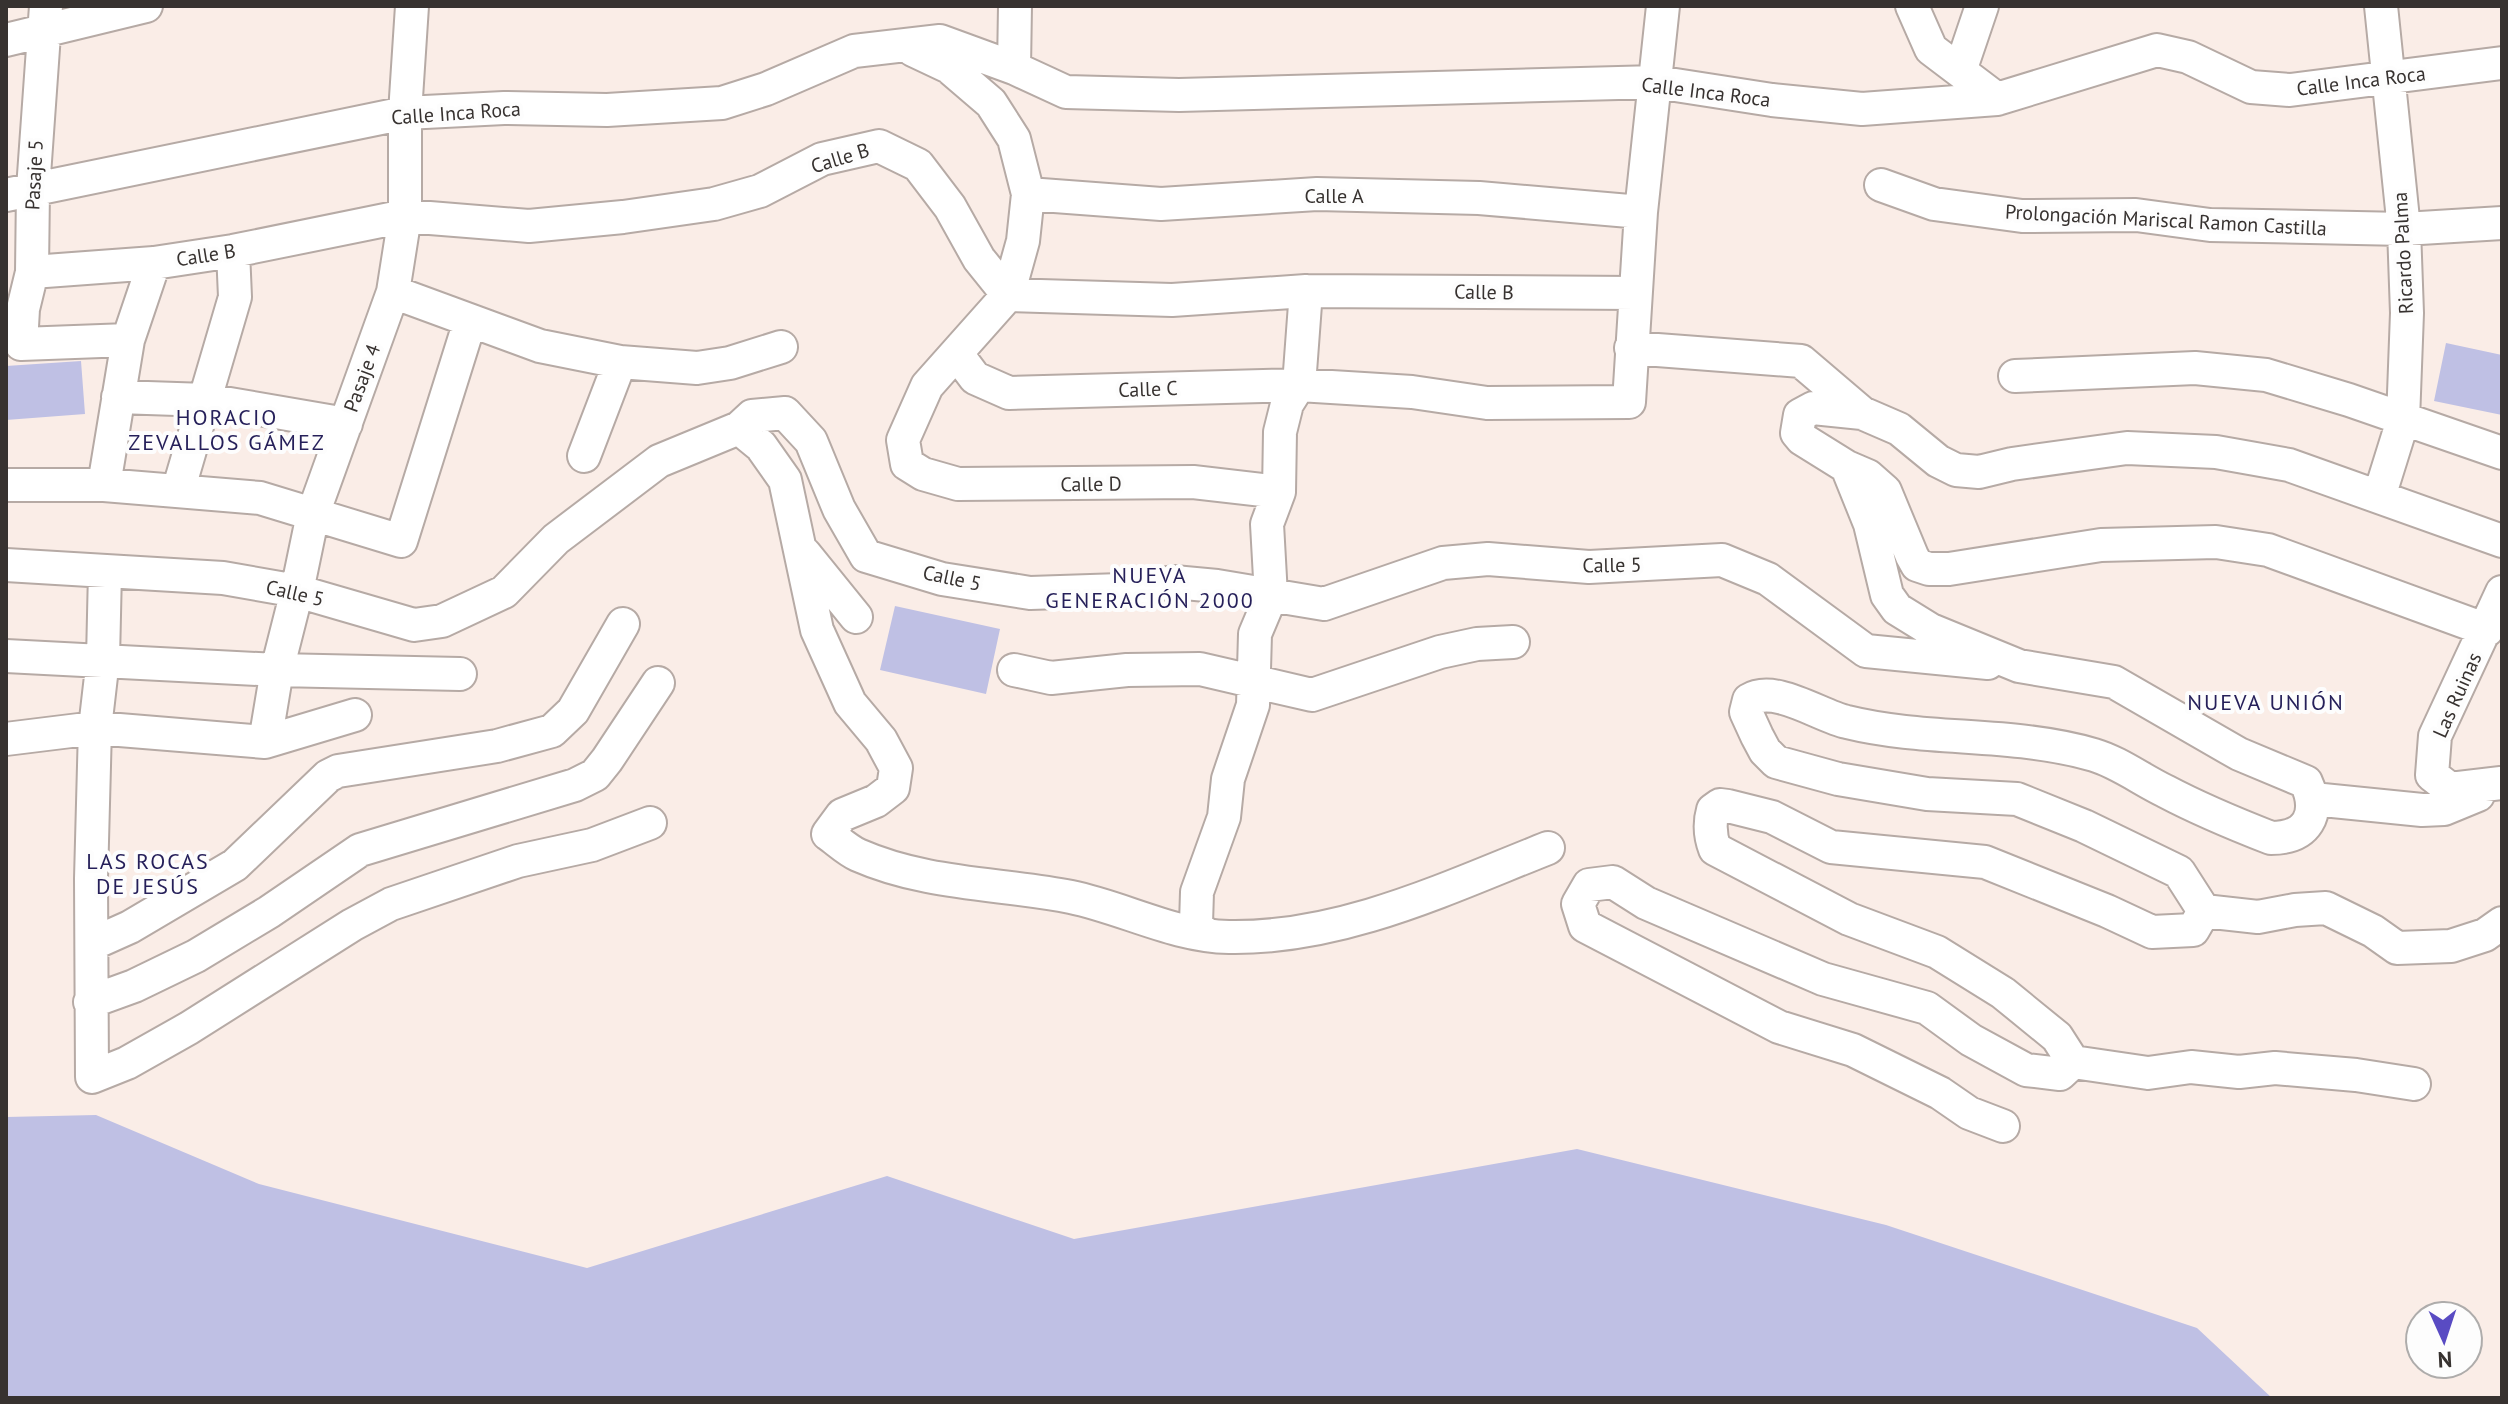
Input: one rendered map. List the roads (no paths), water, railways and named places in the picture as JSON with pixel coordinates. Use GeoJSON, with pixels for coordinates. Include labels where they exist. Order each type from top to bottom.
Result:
{"type":"FeatureCollection","features":[{"type":"Feature","properties":{"kind":"street"},"geometry":{"type":"LineString","coordinates":[[6,40],[45,18],[146,6]]}},
{"type":"Feature","properties":{"kind":"street","name":"Pasaje 4"},"geometry":{"type":"LineString","coordinates":[[265,742],[277,670],[313,514],[393,292],[405,216],[405,113],[412,6]]}},
{"type":"Feature","properties":{"kind":"street"},"geometry":{"type":"LineString","coordinates":[[1014,68],[1015,6]]}},
{"type":"Feature","properties":{"kind":"street"},"geometry":{"type":"LineString","coordinates":[[1663,6],[1641,212],[1631,348],[1801,361],[1862,413],[1899,429],[1938,461],[1956,470],[1979,472],[2012,464],[2127,448],[2216,452],[2289,465],[2502,541]]}},
{"type":"Feature","properties":{"kind":"street"},"geometry":{"type":"LineString","coordinates":[[1912,6],[1931,49],[1997,99]]}},
{"type":"Feature","properties":{"kind":"street"},"geometry":{"type":"LineString","coordinates":[[1960,71],[1982,6]]}},
{"type":"Feature","properties":{"kind":"street","name":"Ricardo Palma"},"geometry":{"type":"LineString","coordinates":[[2379,497],[2403,420],[2407,313],[2404,229],[2381,6]]}},
{"type":"Feature","properties":{"kind":"street","name":"Pasaje 5"},"geometry":{"type":"LineString","coordinates":[[45,18],[19,192],[32,272],[23,309],[21,344],[128,340]]}},
{"type":"Feature","properties":{"kind":"street","name":"Calle Inca Roca"},"geometry":{"type":"LineString","coordinates":[[19,192],[405,113],[504,108],[607,110],[722,103],[766,89],[854,51],[940,41],[1014,68],[1066,92],[1179,95],[1656,82],[1772,100],[1862,109],[1997,99],[2157,50],[2188,57],[2251,87],[2290,90],[2502,63]]}},
{"type":"Feature","properties":{"kind":"street"},"geometry":{"type":"LineString","coordinates":[[903,45],[949,67],[991,103],[1014,139],[1028,194],[1023,241],[1008,295],[957,354]]}},
{"type":"Feature","properties":{"kind":"street","name":"Calle B"},"geometry":{"type":"LineString","coordinates":[[32,272],[154,263],[233,251],[405,216],[529,226],[714,204],[760,191],[822,159],[879,146],[918,165],[950,207],[979,259],[1008,295],[1172,300],[1306,291],[1635,293]]}},
{"type":"Feature","properties":{"kind":"street","name":"Prolongación Mariscal Ramon Castilla"},"geometry":{"type":"LineString","coordinates":[[1881,185],[1934,204],[2022,216],[2136,215],[2210,225],[2404,229],[2502,223]]}},
{"type":"Feature","properties":{"kind":"street","name":"Calle A"},"geometry":{"type":"LineString","coordinates":[[1028,194],[1161,204],[1317,194],[1479,198],[1641,212]]}},
{"type":"Feature","properties":{"kind":"street"},"geometry":{"type":"LineString","coordinates":[[178,491],[235,297],[233,251]]}},
{"type":"Feature","properties":{"kind":"street"},"geometry":{"type":"LineString","coordinates":[[104,485],[128,340],[154,263]]}},
{"type":"Feature","properties":{"kind":"street"},"geometry":{"type":"LineString","coordinates":[[1205,934],[1196,924],[1197,892],[1224,817],[1228,779],[1253,705],[1255,634],[1271,596],[1267,524],[1279,492],[1280,432],[1287,404],[1299,385],[1306,291]]}},
{"type":"Feature","properties":{"kind":"street"},"geometry":{"type":"LineString","coordinates":[[393,292],[540,346],[620,362],[697,368],[730,363],[781,347]]}},
{"type":"Feature","properties":{"kind":"street"},"geometry":{"type":"LineString","coordinates":[[6,485],[104,485],[260,498],[401,541],[470,321]]}},
{"type":"Feature","properties":{"kind":"street","name":"Calle C"},"geometry":{"type":"LineString","coordinates":[[957,354],[975,378],[1009,393],[1299,385],[1412,392],[1487,403],[1629,402],[1631,348]]}},
{"type":"Feature","properties":{"kind":"street","name":"Calle D"},"geometry":{"type":"LineString","coordinates":[[957,354],[927,386],[903,440],[907,464],[923,474],[958,484],[1193,482],[1279,492]]}},
{"type":"Feature","properties":{"kind":"street"},"geometry":{"type":"LineString","coordinates":[[584,456],[620,362]]}},
{"type":"Feature","properties":{"kind":"street"},"geometry":{"type":"LineString","coordinates":[[2015,376],[2195,368],[2266,375],[2502,453]]}},
{"type":"Feature","properties":{"kind":"street"},"geometry":{"type":"LineString","coordinates":[[118,397],[206,400],[346,424]]}},
{"type":"Feature","properties":{"kind":"street"},"geometry":{"type":"LineString","coordinates":[[1862,413],[1813,408],[1800,415],[1797,433],[1847,467],[1868,476],[1885,491],[1917,565],[1929,569],[1949,569],[2101,545],[2216,542],[2268,550],[2487,630]]}},
{"type":"Feature","properties":{"kind":"street","name":"Calle 5"},"geometry":{"type":"LineString","coordinates":[[6,565],[223,578],[297,591],[414,625],[442,621],[504,592],[556,539],[659,461],[739,428],[752,416],[785,413],[811,441],[839,509],[866,556],[942,579],[1030,593],[1121,590],[1174,582],[1324,604],[1443,563],[1488,559],[1589,567],[1722,560],[1768,579],[1866,651],[1933,660],[2019,666]]}},
{"type":"Feature","properties":{"kind":"street"},"geometry":{"type":"LineString","coordinates":[[739,428],[761,446],[785,480],[817,630],[850,703],[881,740],[896,768],[893,788],[876,801],[842,815],[828,834],[856,854],[919,876],[1072,897],[1144,921],[1229,937],[1311,931],[1410,903],[1548,848]]}},
{"type":"Feature","properties":{"kind":"street"},"geometry":{"type":"LineString","coordinates":[[1847,467],[1870,524],[1891,603],[1931,630],[2019,666],[2114,682],[2239,754],[2306,782],[2313,799],[2313,811],[2304,828],[2289,838],[2271,838],[2167,793],[2097,756],[2027,740],[1920,733],[1846,722],[1784,698],[1757,695],[1749,700],[1746,712],[1765,751],[1776,762],[1838,779],[1927,794],[2017,799],[2084,826],[2179,872],[2204,911]]}},
{"type":"Feature","properties":{"kind":"street"},"geometry":{"type":"LineString","coordinates":[[801,548],[856,617]]}},
{"type":"Feature","properties":{"kind":"street"},"geometry":{"type":"LineString","coordinates":[[105,571],[103,659],[95,728],[90,1002],[91,1076],[94,1078],[189,1028],[352,925],[391,904],[518,861],[592,845],[650,823]]}},
{"type":"Feature","properties":{"kind":"street","name":"Las Ruinas"},"geometry":{"type":"LineString","coordinates":[[2502,592],[2487,630],[2435,736],[2432,775],[2450,789],[2502,783]]}},
{"type":"Feature","properties":{"kind":"street"},"geometry":{"type":"LineString","coordinates":[[92,944],[130,927],[235,865],[328,776],[338,771],[497,746],[552,731],[573,711],[623,624]]}},
{"type":"Feature","properties":{"kind":"street"},"geometry":{"type":"LineString","coordinates":[[1014,670],[1051,678],[1127,670],[1200,669],[1312,695],[1440,652],[1477,644],[1513,642]]}},
{"type":"Feature","properties":{"kind":"street"},"geometry":{"type":"LineString","coordinates":[[6,656],[277,670],[460,674]]}},
{"type":"Feature","properties":{"kind":"street"},"geometry":{"type":"LineString","coordinates":[[90,1002],[134,986],[196,956],[269,912],[360,850],[575,785],[595,775],[658,683]]}},
{"type":"Feature","properties":{"kind":"street"},"geometry":{"type":"LineString","coordinates":[[6,739],[95,728],[265,742],[355,715]]}},
{"type":"Feature","properties":{"kind":"street"},"geometry":{"type":"LineString","coordinates":[[2313,799],[2422,810],[2444,809],[2502,783]]}},
{"type":"Feature","properties":{"kind":"street"},"geometry":{"type":"LineString","coordinates":[[2204,911],[2193,930],[2152,932],[1985,862],[1831,847],[1772,817],[1720,805],[1713,810],[1711,838],[1715,849],[1849,919],[1937,952],[2003,993],[2057,1037],[2073,1062],[2148,1073],[2191,1067],[2239,1072],[2275,1068],[2414,1084]]}},
{"type":"Feature","properties":{"kind":"street"},"geometry":{"type":"LineString","coordinates":[[2003,1126],[1969,1113],[1940,1093],[1853,1050],[1779,1027],[1585,926],[1578,904],[1589,885],[1613,882],[1646,903],[1823,979],[1927,1008],[1971,1040],[2026,1070],[2060,1074],[2073,1062]]}},
{"type":"Feature","properties":{"kind":"street"},"geometry":{"type":"LineString","coordinates":[[2204,911],[2258,917],[2326,908],[2373,931],[2397,948],[2451,946],[2485,935],[2502,923]]}},
{"type":"Feature","properties":{"kind":"district","name":"HORACIO ZEVALLOS GÁMEZ"},"geometry":{"type":"Point","coordinates":[227,430]}},
{"type":"Feature","properties":{"kind":"district","name":"NUEVA GENERACIÓN 2000"},"geometry":{"type":"Point","coordinates":[1150,588]}},
{"type":"Feature","properties":{"kind":"district","name":"NUEVA UNIÓN"},"geometry":{"type":"Point","coordinates":[2266,702]}},
{"type":"Feature","properties":{"kind":"district","name":"LAS ROCAS DE JESÚS"},"geometry":{"type":"Point","coordinates":[148,874]}}]}
